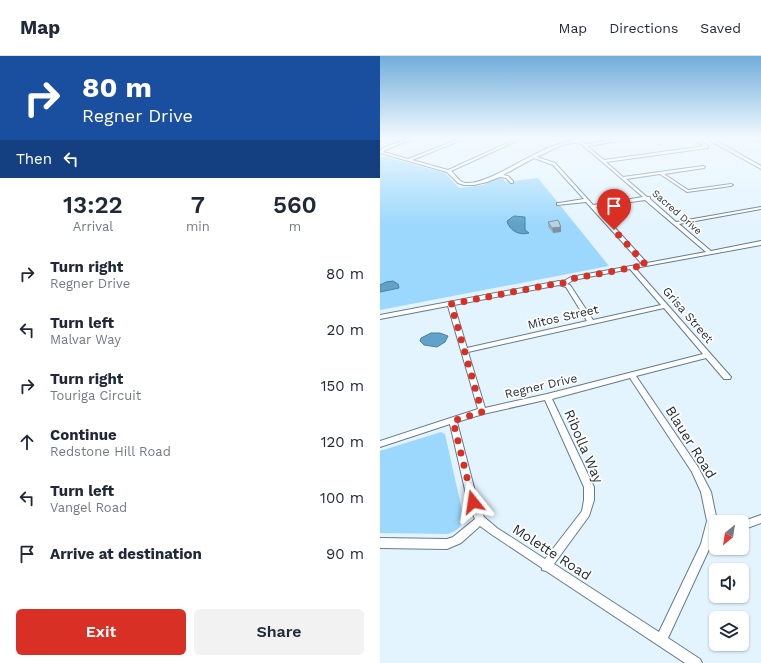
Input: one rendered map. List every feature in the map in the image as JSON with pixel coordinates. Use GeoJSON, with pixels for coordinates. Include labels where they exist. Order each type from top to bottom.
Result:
{"type":"FeatureCollection","features":[{"type":"Feature","properties":{"kind":"street"},"geometry":{"type":"LineString","coordinates":[[435,167],[453,174],[461,184],[482,182],[513,167]]}},
{"type":"Feature","properties":{"kind":"street"},"geometry":{"type":"LineString","coordinates":[[448,171],[456,167]]}},
{"type":"Feature","properties":{"kind":"street"},"geometry":{"type":"LineString","coordinates":[[557,167],[646,265]]}},
{"type":"Feature","properties":{"kind":"street","name":"Sacred Drive"},"geometry":{"type":"LineString","coordinates":[[611,167],[710,253]]}},
{"type":"Feature","properties":{"kind":"street"},"geometry":{"type":"LineString","coordinates":[[623,178],[701,167]]}},
{"type":"Feature","properties":{"kind":"street"},"geometry":{"type":"LineString","coordinates":[[661,173],[687,191],[731,185]]}},
{"type":"Feature","properties":{"kind":"street"},"geometry":{"type":"LineString","coordinates":[[498,175],[507,177],[512,182]]}},
{"type":"Feature","properties":{"kind":"street"},"geometry":{"type":"LineString","coordinates":[[593,206],[648,198]]}},
{"type":"Feature","properties":{"kind":"street"},"geometry":{"type":"LineString","coordinates":[[559,204],[587,200]]}},
{"type":"Feature","properties":{"kind":"street"},"geometry":{"type":"LineString","coordinates":[[676,222],[761,208]]}},
{"type":"Feature","properties":{"kind":"street"},"geometry":{"type":"LineString","coordinates":[[380,317],[564,283],[571,279],[761,243]]}},
{"type":"Feature","properties":{"kind":"street","name":"Grisa Street"},"geometry":{"type":"LineString","coordinates":[[632,268],[727,377]]}},
{"type":"Feature","properties":{"kind":"street"},"geometry":{"type":"LineString","coordinates":[[564,283],[568,286],[591,322]]}},
{"type":"Feature","properties":{"kind":"street"},"geometry":{"type":"LineString","coordinates":[[451,304],[482,412]]}},
{"type":"Feature","properties":{"kind":"street","name":"Mitos Street"},"geometry":{"type":"LineString","coordinates":[[465,351],[665,306]]}},
{"type":"Feature","properties":{"kind":"street","name":"Regner Drive"},"geometry":{"type":"LineString","coordinates":[[380,444],[482,412],[548,397],[708,355]]}},
{"type":"Feature","properties":{"kind":"street","name":"Blauer Road"},"geometry":{"type":"LineString","coordinates":[[632,375],[695,470],[706,492],[713,515]]}},
{"type":"Feature","properties":{"kind":"street","name":"Ribolla Way"},"geometry":{"type":"LineString","coordinates":[[546,566],[586,513],[589,494],[589,487],[548,397]]}},
{"type":"Feature","properties":{"kind":"street"},"geometry":{"type":"LineString","coordinates":[[380,543],[447,544],[457,540],[480,520],[473,502],[453,421]]}},
{"type":"Feature","properties":{"kind":"street"},"geometry":{"type":"LineString","coordinates":[[749,523],[761,519]]}},
{"type":"Feature","properties":{"kind":"street","name":"Molette Road"},"geometry":{"type":"LineString","coordinates":[[480,520],[546,566],[696,663]]}},
{"type":"Feature","properties":{"kind":"street","name":"Blauer Road"},"geometry":{"type":"LineString","coordinates":[[661,640],[709,537]]}},
{"type":"Feature","properties":{"kind":"shaded area"},"geometry":{"type":"Polygon","coordinates":[[[380,167],[424,167],[445,173],[459,188],[483,185],[497,178],[503,179],[506,182],[538,178],[609,266],[380,310],[380,167]]]}},
{"type":"Feature","properties":{"kind":"shaded area"},"geometry":{"type":"Polygon","coordinates":[[[514,216],[525,217],[525,230],[529,233],[522,234],[512,230],[507,221],[514,216]]]}},
{"type":"Feature","properties":{"kind":"shaded area"},"geometry":{"type":"Polygon","coordinates":[[[393,281],[398,284],[399,288],[380,292],[380,285],[393,281]]]}},
{"type":"Feature","properties":{"kind":"shaded area"},"geometry":{"type":"Polygon","coordinates":[[[431,333],[440,333],[448,336],[445,342],[437,347],[424,345],[420,341],[421,338],[431,333]]]}},
{"type":"Feature","properties":{"kind":"shaded area"},"geometry":{"type":"Polygon","coordinates":[[[441,432],[445,434],[464,519],[461,525],[458,529],[448,534],[380,533],[380,451],[441,432]]]}},
{"type":"Feature","properties":{"kind":"building"},"geometry":{"type":"Polygon","coordinates":[[[558,220],[561,227],[552,228],[548,222],[558,220]]]}},
{"type":"Feature","properties":{"kind":"route"},"geometry":{"type":"LineString","coordinates":[[473,502],[453,421],[482,412],[451,304],[564,283],[571,279],[646,265],[614,230]]}}]}
